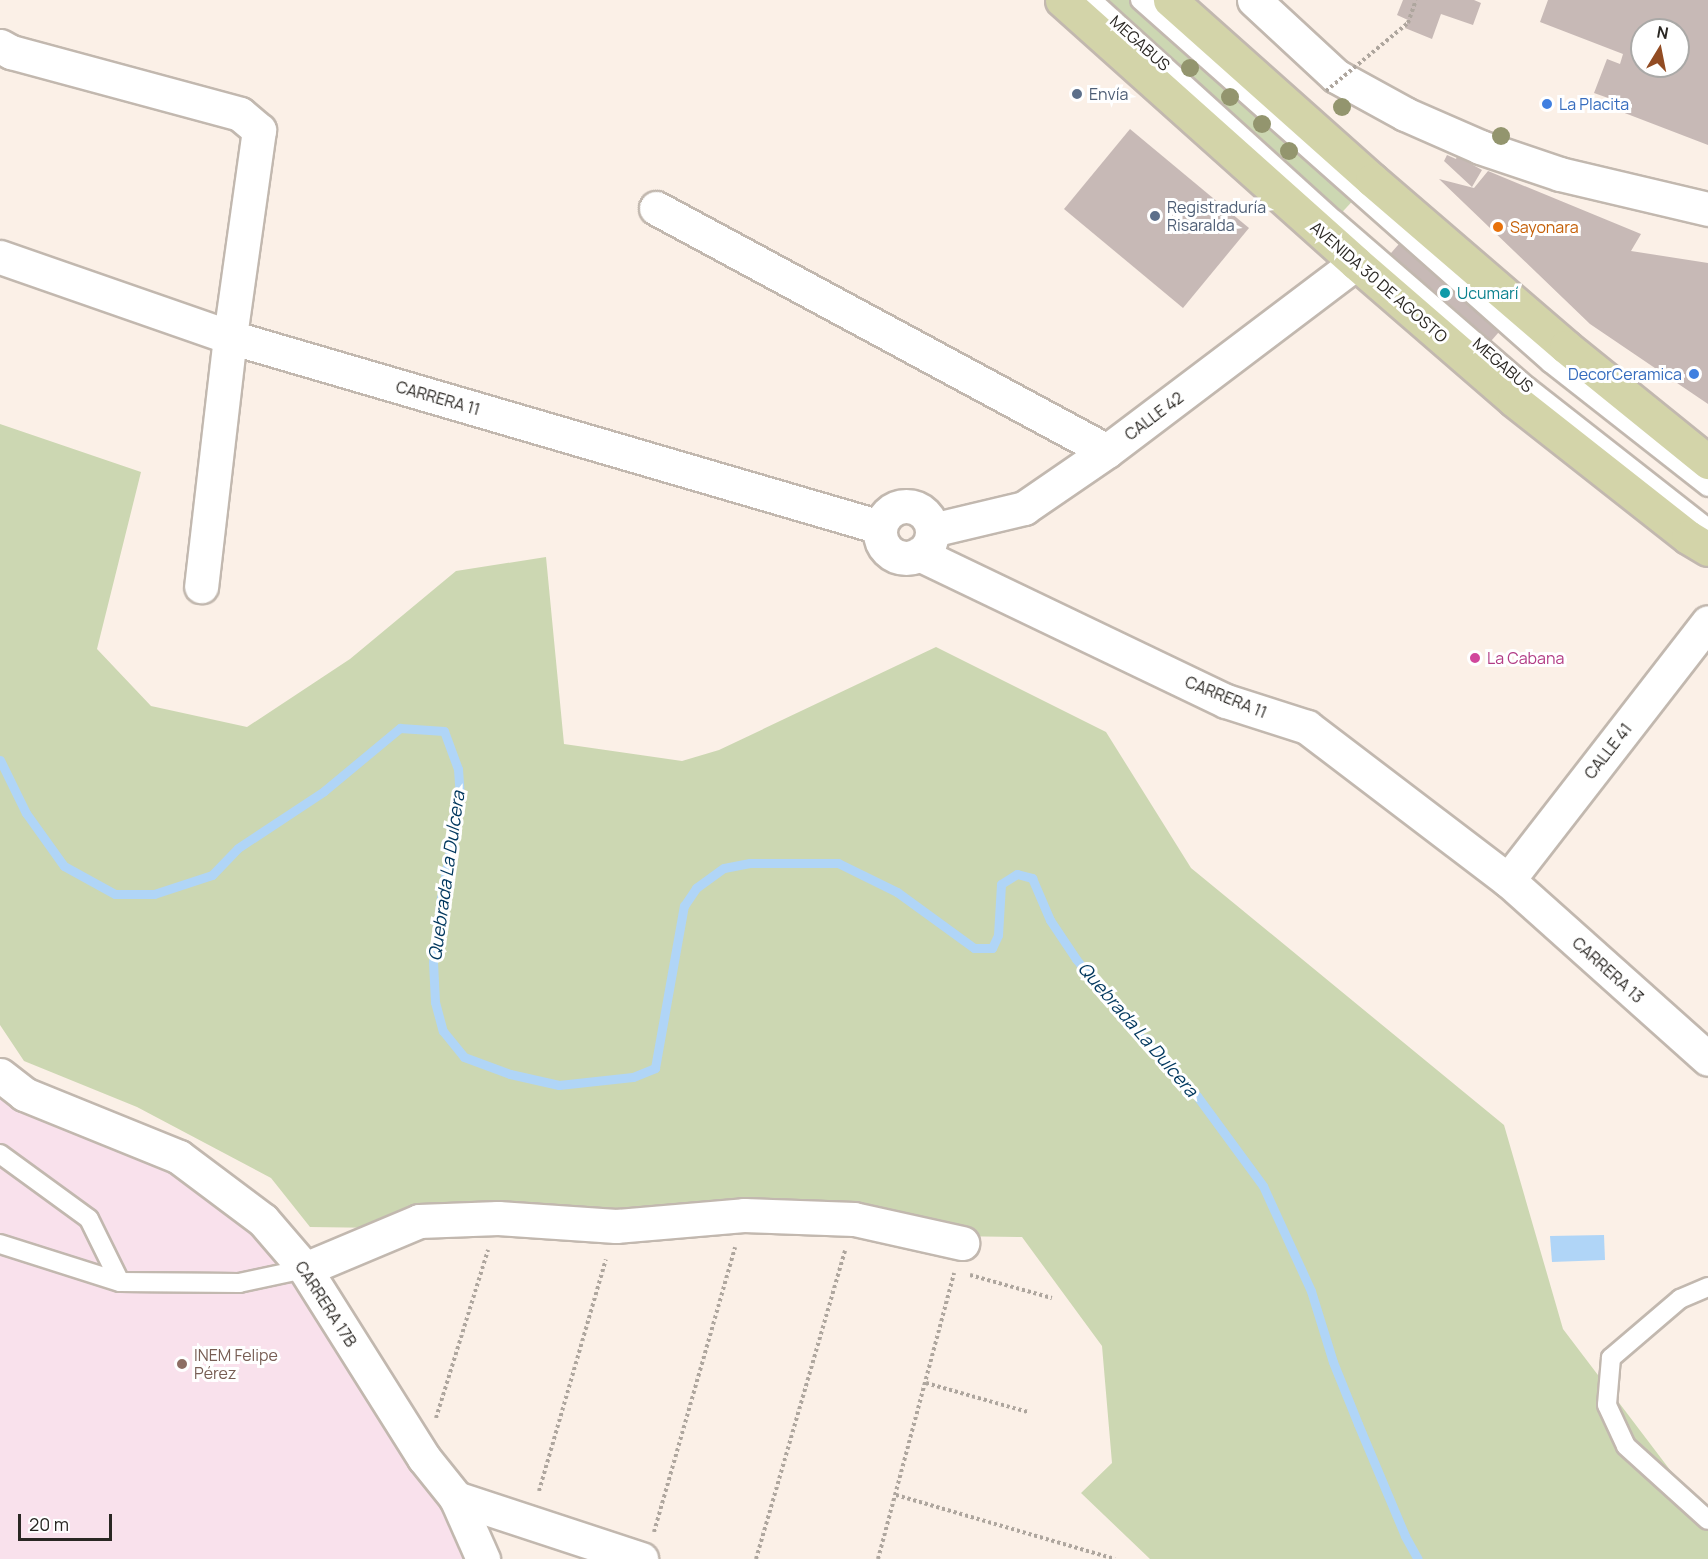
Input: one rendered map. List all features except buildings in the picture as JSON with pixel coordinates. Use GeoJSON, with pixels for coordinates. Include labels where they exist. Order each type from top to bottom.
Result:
{"type":"FeatureCollection","features":[{"type":"Feature","properties":{"kind":"main road","name":"AVENIDA 30 DE AGOSTO"},"geometry":{"type":"LineString","coordinates":[[1062,0],[1356,263],[1514,400],[1688,537],[1708,549]]}},
{"type":"Feature","properties":{"kind":"main road"},"geometry":{"type":"LineString","coordinates":[[1170,0],[1372,180],[1548,332],[1708,462]]}},
{"type":"Feature","properties":{"kind":"street"},"geometry":{"type":"LineString","coordinates":[[1254,0],[1336,76],[1405,114],[1480,147],[1560,174],[1708,209]]}},
{"type":"Feature","properties":{"kind":"street"},"geometry":{"type":"LineString","coordinates":[[0,46],[11,52],[240,114],[259,130],[230,337],[201,586]]}},
{"type":"Feature","properties":{"kind":"street"},"geometry":{"type":"LineString","coordinates":[[656,208],[1107,451]]}},
{"type":"Feature","properties":{"kind":"street","name":"CARRERA 11"},"geometry":{"type":"LineString","coordinates":[[0,257],[230,337],[880,527],[884,517],[892,510],[902,506],[913,507],[922,512],[926,542],[1226,701],[1306,727],[1508,880]]}},
{"type":"Feature","properties":{"kind":"street","name":"CALLE 42"},"geometry":{"type":"LineString","coordinates":[[926,542],[1024,507],[1107,451],[1356,263]]}},
{"type":"Feature","properties":{"kind":"street","name":"CALLE 41"},"geometry":{"type":"LineString","coordinates":[[1508,880],[1708,622]]}},
{"type":"Feature","properties":{"kind":"street","name":"CARRERA 13"},"geometry":{"type":"LineString","coordinates":[[1508,880],[1708,1059]]}},
{"type":"Feature","properties":{"kind":"street","name":"CARRERA 17B"},"geometry":{"type":"LineString","coordinates":[[0,1075],[24,1094],[179,1156],[263,1220],[305,1269],[424,1458],[456,1498],[483,1559]]}},
{"type":"Feature","properties":{"kind":"street"},"geometry":{"type":"LineString","coordinates":[[305,1269],[419,1221],[498,1218],[616,1226],[744,1215],[854,1219],[962,1243]]}},
{"type":"Feature","properties":{"kind":"street"},"geometry":{"type":"LineString","coordinates":[[456,1498],[530,1523],[647,1547]]}},
{"type":"Feature","properties":{"kind":"lane","name":"MEGABUS"},"geometry":{"type":"LineString","coordinates":[[1092,0],[1335,219],[1528,387],[1708,528]]}},
{"type":"Feature","properties":{"kind":"lane","name":"MEGABUS"},"geometry":{"type":"LineString","coordinates":[[1140,0],[1550,363],[1708,487]]}},
{"type":"Feature","properties":{"kind":"lane"},"geometry":{"type":"LineString","coordinates":[[0,1154],[89,1219],[120,1282]]}},
{"type":"Feature","properties":{"kind":"lane"},"geometry":{"type":"LineString","coordinates":[[0,1244],[120,1282],[239,1283],[305,1269]]}},
{"type":"Feature","properties":{"kind":"lane"},"geometry":{"type":"LineString","coordinates":[[1708,1287],[1680,1299],[1611,1358],[1607,1405],[1626,1446],[1708,1520]]}},
{"type":"Feature","properties":{"kind":"path"},"geometry":{"type":"LineString","coordinates":[[1326,91],[1408,23],[1416,0]]}},
{"type":"Feature","properties":{"kind":"path"},"geometry":{"type":"LineString","coordinates":[[647,1547],[744,1215]]}},
{"type":"Feature","properties":{"kind":"path"},"geometry":{"type":"LineString","coordinates":[[424,1458],[498,1218]]}},
{"type":"Feature","properties":{"kind":"path"},"geometry":{"type":"LineString","coordinates":[[756,1559],[854,1219]]}},
{"type":"Feature","properties":{"kind":"path"},"geometry":{"type":"LineString","coordinates":[[530,1523],[616,1226]]}},
{"type":"Feature","properties":{"kind":"path"},"geometry":{"type":"LineString","coordinates":[[878,1559],[954,1270],[1052,1298]]}},
{"type":"Feature","properties":{"kind":"path"},"geometry":{"type":"LineString","coordinates":[[926,1383],[1028,1412]]}},
{"type":"Feature","properties":{"kind":"path"},"geometry":{"type":"LineString","coordinates":[[896,1496],[1114,1559]]}},
{"type":"Feature","properties":{"kind":"shaded area","name":"INEM Felipe Pérez"},"geometry":{"type":"Polygon","coordinates":[[[0,1075],[263,1220],[483,1559],[0,1559],[0,1075]]]}},
{"type":"Feature","properties":{"kind":"green space"},"geometry":{"type":"Polygon","coordinates":[[[1092,0],[1140,0],[1358,195],[1335,220],[1092,0]]]}},
{"type":"Feature","properties":{"kind":"green space"},"geometry":{"type":"Polygon","coordinates":[[[0,424],[141,472],[97,649],[151,706],[247,727],[350,659],[456,571],[546,557],[564,744],[682,761],[719,750],[936,647],[1106,732],[1191,868],[1504,1125],[1563,1329],[1708,1520],[1708,1559],[1150,1559],[1081,1493],[1112,1463],[1102,1346],[1022,1237],[310,1227],[271,1178],[137,1107],[24,1061],[0,1025],[0,424]]]}},
{"type":"Feature","properties":{"kind":"water"},"geometry":{"type":"Polygon","coordinates":[[[1604,1235],[1605,1260],[1552,1262],[1550,1236],[1604,1235]]]}},
{"type":"Feature","properties":{"kind":"waterway","name":"Quebrada La Dulcera"},"geometry":{"type":"LineString","coordinates":[[0,760],[26,813],[64,866],[115,894],[154,894],[212,875],[238,848],[324,791],[400,728],[444,731],[458,769],[460,796],[441,898],[433,962],[435,1002],[443,1031],[464,1057],[510,1074],[559,1085],[633,1077],[655,1068],[684,906],[696,888],[724,868],[750,863],[838,863],[897,892],[974,948],[992,948],[998,935],[1001,884],[1017,874],[1032,878],[1050,920],[1076,959],[1133,1029],[1197,1096],[1263,1186],[1311,1291],[1333,1362],[1405,1536],[1418,1559]]}},
{"type":"Feature","properties":{"kind":"place","name":"Envía"},"geometry":{"type":"Point","coordinates":[1077,94]}},
{"type":"Feature","properties":{"kind":"place","name":"La Placita"},"geometry":{"type":"Point","coordinates":[1547,104]}},
{"type":"Feature","properties":{"kind":"place","name":"Registraduría Risaralda"},"geometry":{"type":"Point","coordinates":[1155,216]}},
{"type":"Feature","properties":{"kind":"place","name":"Sayonara"},"geometry":{"type":"Point","coordinates":[1498,227]}},
{"type":"Feature","properties":{"kind":"place","name":"Ucumarí"},"geometry":{"type":"Point","coordinates":[1445,293]}},
{"type":"Feature","properties":{"kind":"place","name":"DecorCeramica"},"geometry":{"type":"Point","coordinates":[1694,374]}},
{"type":"Feature","properties":{"kind":"place","name":"La Cabana"},"geometry":{"type":"Point","coordinates":[1475,658]}},
{"type":"Feature","properties":{"kind":"place","name":"INEM Felipe Pérez"},"geometry":{"type":"Point","coordinates":[182,1364]}}]}
